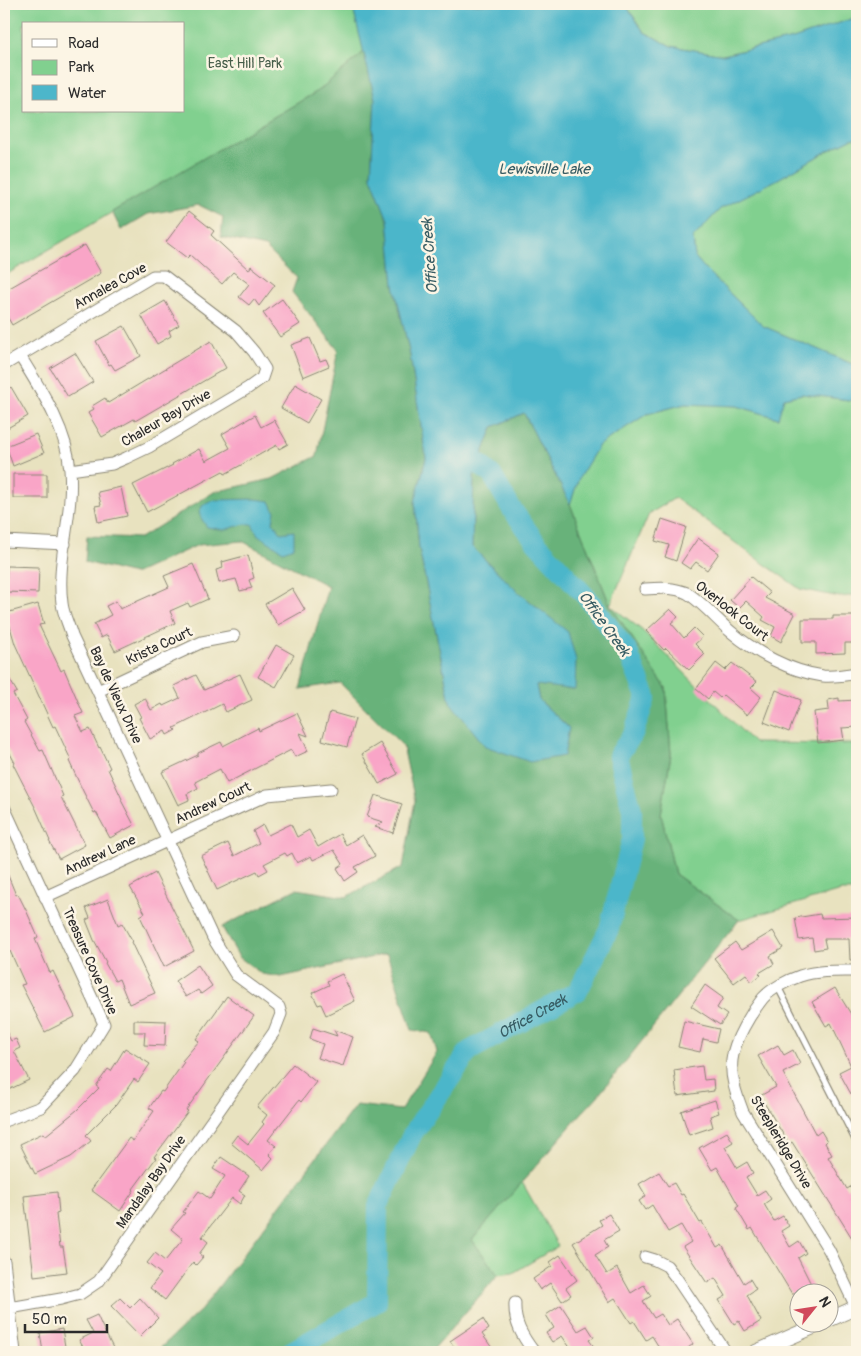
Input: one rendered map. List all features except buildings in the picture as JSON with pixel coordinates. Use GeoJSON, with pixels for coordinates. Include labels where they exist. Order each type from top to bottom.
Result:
{"type":"FeatureCollection","features":[{"type":"Feature","properties":{"kind":"street","name":"Annalea Cove"},"geometry":{"type":"LineString","coordinates":[[4,365],[153,276],[164,276],[236,332],[254,352],[265,370]]}},
{"type":"Feature","properties":{"kind":"street","name":"Bay de Vieux Drive"},"geometry":{"type":"LineString","coordinates":[[20,356],[56,419],[65,443],[70,470],[70,503],[61,571],[62,604],[72,636],[212,938],[236,974],[280,1008],[281,1014]]}},
{"type":"Feature","properties":{"kind":"street","name":"Chaleur Bay Drive"},"geometry":{"type":"LineString","coordinates":[[70,470],[112,464],[149,447],[248,388],[262,378],[265,370]]}},
{"type":"Feature","properties":{"kind":"street"},"geometry":{"type":"LineString","coordinates":[[4,541],[65,544]]}},
{"type":"Feature","properties":{"kind":"street","name":"Overlook Court"},"geometry":{"type":"LineString","coordinates":[[645,589],[664,588],[686,593],[747,644],[776,661],[823,676],[857,673]]}},
{"type":"Feature","properties":{"kind":"street","name":"Krista Court"},"geometry":{"type":"LineString","coordinates":[[98,691],[202,642],[234,636]]}},
{"type":"Feature","properties":{"kind":"street","name":"Andrew Court"},"geometry":{"type":"LineString","coordinates":[[167,841],[267,794],[331,789]]}},
{"type":"Feature","properties":{"kind":"street","name":"Treasure Cove Drive"},"geometry":{"type":"LineString","coordinates":[[4,807],[104,1024],[75,1072],[41,1107],[4,1122]]}},
{"type":"Feature","properties":{"kind":"street","name":"Andrew Lane"},"geometry":{"type":"LineString","coordinates":[[45,897],[167,841]]}},
{"type":"Feature","properties":{"kind":"street","name":"Steepleridge Drive"},"geometry":{"type":"LineString","coordinates":[[857,970],[819,972],[798,977],[778,987],[764,997],[741,1032],[732,1060],[734,1090],[743,1112],[829,1250],[857,1307]]}},
{"type":"Feature","properties":{"kind":"street","name":"Mandalay Bay Drive"},"geometry":{"type":"LineString","coordinates":[[7,1308],[80,1294],[99,1281],[274,1032],[281,1014]]}},
{"type":"Feature","properties":{"kind":"street"},"geometry":{"type":"LineString","coordinates":[[645,1257],[667,1266],[726,1352]]}},
{"type":"Feature","properties":{"kind":"street"},"geometry":{"type":"LineString","coordinates":[[4,1261],[7,1308],[15,1352]]}},
{"type":"Feature","properties":{"kind":"street"},"geometry":{"type":"LineString","coordinates":[[515,1302],[514,1313],[517,1324],[534,1352]]}},
{"type":"Feature","properties":{"kind":"street"},"geometry":{"type":"LineString","coordinates":[[838,1316],[857,1307]]}},
{"type":"Feature","properties":{"kind":"street"},"geometry":{"type":"LineString","coordinates":[[756,1352],[797,1334]]}},
{"type":"Feature","properties":{"kind":"lane"},"geometry":{"type":"LineString","coordinates":[[778,987],[857,1143]]}},
{"type":"Feature","properties":{"kind":"green space","name":"East Hill Park"},"geometry":{"type":"Polygon","coordinates":[[[4,4],[352,4],[364,52],[318,91],[4,276],[4,4]]]}},
{"type":"Feature","properties":{"kind":"green space"},"geometry":{"type":"Polygon","coordinates":[[[625,4],[857,4],[857,17],[793,39],[723,55],[671,46],[644,32],[625,4]]]}},
{"type":"Feature","properties":{"kind":"green space"},"geometry":{"type":"Polygon","coordinates":[[[364,52],[375,99],[371,177],[388,220],[394,285],[410,355],[426,458],[415,502],[419,548],[450,702],[569,728],[539,700],[516,590],[472,547],[474,476],[493,427],[524,413],[570,504],[610,605],[666,688],[671,754],[661,814],[675,874],[739,920],[597,1097],[472,1240],[498,1275],[431,1352],[156,1352],[201,1310],[356,1105],[401,1110],[437,1052],[431,1033],[412,1030],[387,954],[281,977],[262,974],[239,957],[222,927],[296,889],[346,897],[403,867],[415,801],[403,746],[340,683],[300,689],[328,586],[242,541],[198,545],[134,574],[85,562],[87,536],[140,538],[214,492],[272,479],[317,456],[338,350],[292,292],[297,278],[265,247],[221,237],[223,217],[199,205],[148,214],[121,230],[112,212],[318,91],[364,52]]]}},
{"type":"Feature","properties":{"kind":"green space"},"geometry":{"type":"Polygon","coordinates":[[[857,138],[857,366],[763,326],[695,257],[693,238],[720,209],[829,150],[857,138]]]}},
{"type":"Feature","properties":{"kind":"green space"},"geometry":{"type":"Polygon","coordinates":[[[802,394],[857,401],[857,595],[840,597],[800,589],[675,498],[649,514],[610,605],[570,504],[579,478],[599,445],[647,414],[685,404],[737,406],[778,418],[783,398],[802,394]]]}},
{"type":"Feature","properties":{"kind":"green space"},"geometry":{"type":"Polygon","coordinates":[[[610,605],[643,631],[754,743],[857,744],[857,891],[841,891],[739,920],[675,874],[661,814],[671,754],[666,688],[610,605]]]}},
{"type":"Feature","properties":{"kind":"green space"},"geometry":{"type":"Polygon","coordinates":[[[522,1182],[558,1246],[513,1273],[498,1275],[472,1240],[522,1182]]]}},
{"type":"Feature","properties":{"kind":"water","name":"Lewisville Lake"},"geometry":{"type":"Polygon","coordinates":[[[352,4],[625,4],[644,32],[671,46],[723,55],[793,39],[857,17],[857,138],[829,150],[720,209],[693,238],[695,257],[763,326],[857,366],[857,401],[802,394],[784,398],[778,418],[737,406],[685,404],[647,414],[599,445],[579,478],[570,504],[524,413],[493,427],[474,476],[472,547],[516,590],[568,632],[576,660],[575,690],[536,685],[539,700],[569,728],[564,756],[530,762],[485,746],[450,702],[419,548],[415,502],[426,458],[410,355],[394,285],[388,220],[371,177],[375,99],[352,4]]]}},
{"type":"Feature","properties":{"kind":"water"},"geometry":{"type":"Polygon","coordinates":[[[255,499],[270,501],[275,512],[273,522],[281,533],[294,531],[294,547],[283,551],[258,535],[252,524],[224,530],[207,527],[199,512],[203,505],[215,500],[255,499]]]}},
{"type":"Feature","properties":{"kind":"waterway","name":"Office Creek"},"geometry":{"type":"LineString","coordinates":[[290,1352],[377,1302],[378,1206],[413,1133],[469,1051],[578,991],[609,929],[632,839],[632,810],[618,756],[634,732],[646,697],[628,652],[590,601],[535,541],[511,508],[492,475],[479,464],[454,453]]}}]}
